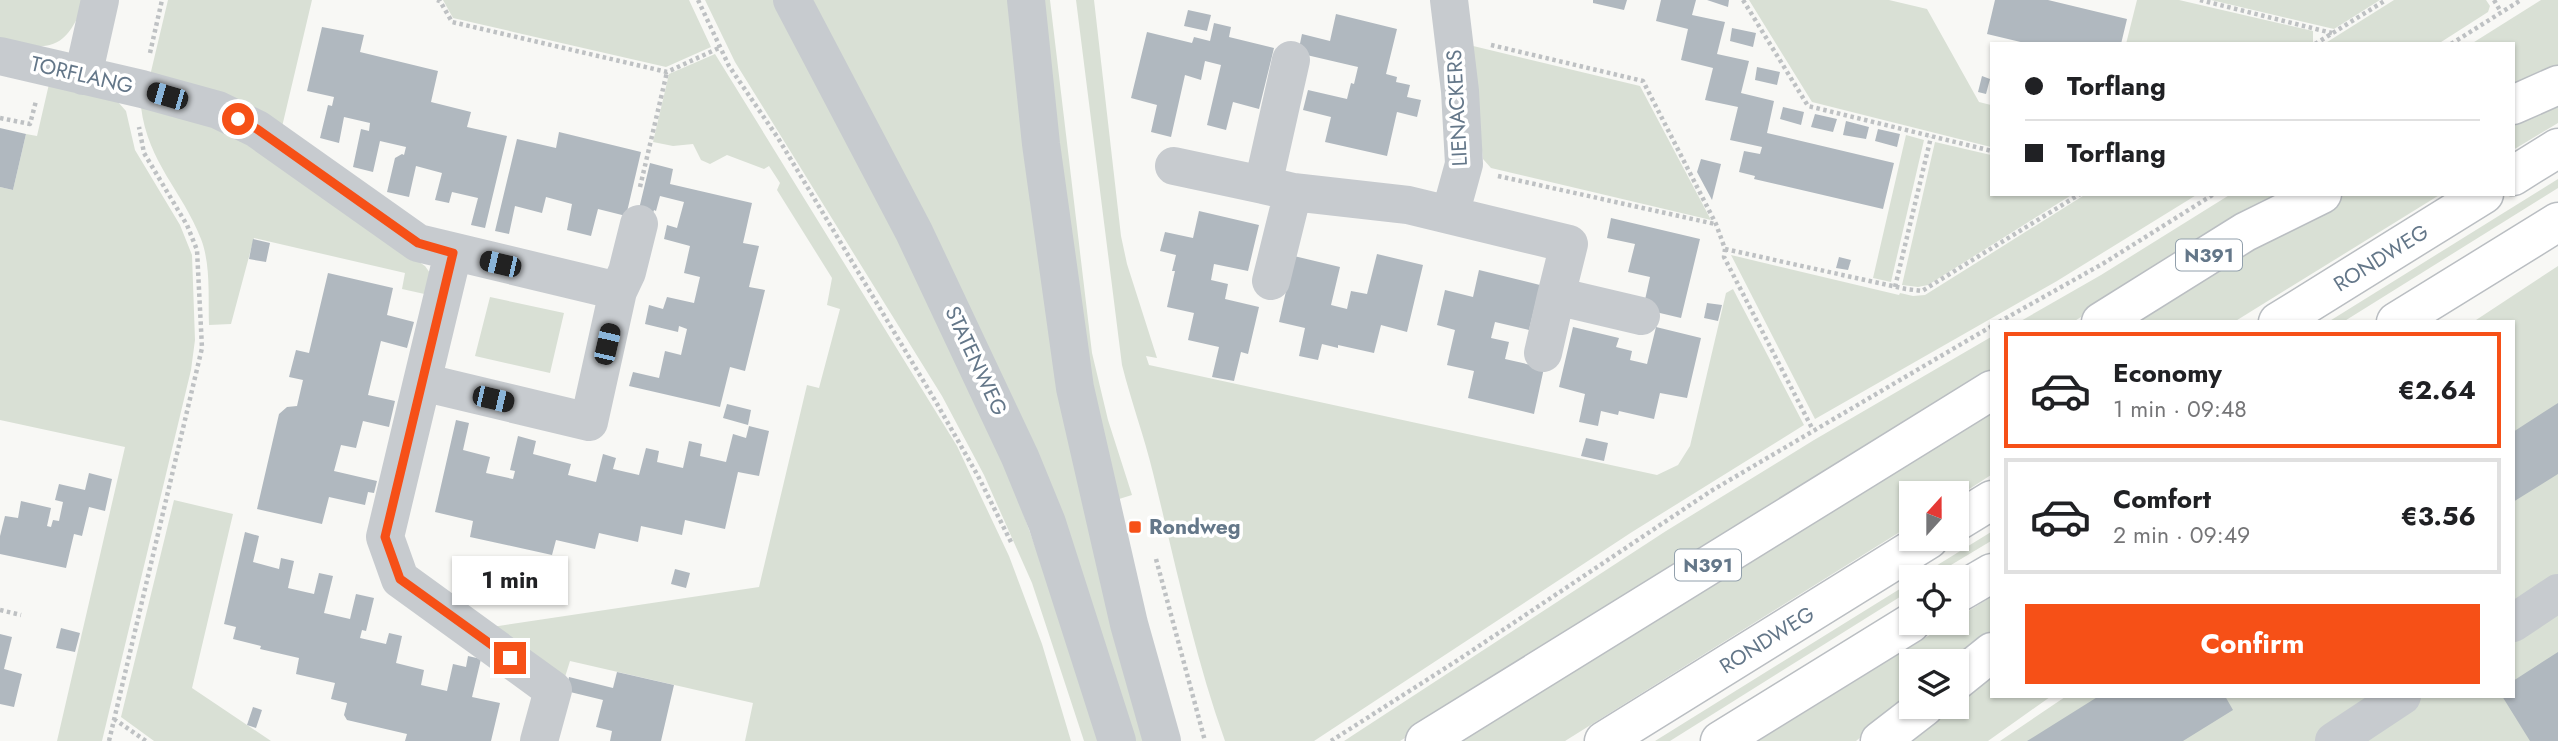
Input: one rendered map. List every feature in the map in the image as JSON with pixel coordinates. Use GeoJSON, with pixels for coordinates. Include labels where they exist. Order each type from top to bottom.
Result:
{"type":"FeatureCollection","features":[{"type":"Feature","properties":{"kind":"main road"},"geometry":{"type":"LineString","coordinates":[[2515,104],[2558,85]]}},
{"type":"Feature","properties":{"kind":"main road"},"geometry":{"type":"LineString","coordinates":[[2515,175],[2558,148]]}},
{"type":"Feature","properties":{"kind":"main road","name":"N391"},"geometry":{"type":"LineString","coordinates":[[2104,320],[2245,232],[2318,196]]}},
{"type":"Feature","properties":{"kind":"main road","name":"RONDWEG"},"geometry":{"type":"LineString","coordinates":[[2281,320],[2480,196]]}},
{"type":"Feature","properties":{"kind":"main road"},"geometry":{"type":"LineString","coordinates":[[2403,319],[2558,222]]}},
{"type":"Feature","properties":{"kind":"main road","name":"N391"},"geometry":{"type":"LineString","coordinates":[[1425,741],[1990,391]]}},
{"type":"Feature","properties":{"kind":"main road"},"geometry":{"type":"LineString","coordinates":[[1969,514],[1990,501]]}},
{"type":"Feature","properties":{"kind":"main road","name":"RONDWEG"},"geometry":{"type":"LineString","coordinates":[[1604,741],[1910,551]]}},
{"type":"Feature","properties":{"kind":"main road"},"geometry":{"type":"LineString","coordinates":[[1969,586],[1990,574]]}},
{"type":"Feature","properties":{"kind":"main road"},"geometry":{"type":"LineString","coordinates":[[1720,741],[1899,629]]}},
{"type":"Feature","properties":{"kind":"main road"},"geometry":{"type":"LineString","coordinates":[[1969,671],[1990,654]]}},
{"type":"Feature","properties":{"kind":"main road"},"geometry":{"type":"LineString","coordinates":[[1880,741],[1908,719]]}},
{"type":"Feature","properties":{"kind":"street"},"geometry":{"type":"LineString","coordinates":[[83,75],[100,0]]}},
{"type":"Feature","properties":{"kind":"street","name":"STATENWEG"},"geometry":{"type":"LineString","coordinates":[[792,0],[914,232],[1015,445],[1047,523],[1117,741]]}},
{"type":"Feature","properties":{"kind":"street"},"geometry":{"type":"LineString","coordinates":[[1027,0],[1041,144],[1075,388],[1129,624],[1162,741]]}},
{"type":"Feature","properties":{"kind":"street","name":"LIENACKERS"},"geometry":{"type":"LineString","coordinates":[[1450,215],[1464,164],[1451,18]]}},
{"type":"Feature","properties":{"kind":"street","name":"TORFLANG"},"geometry":{"type":"LineString","coordinates":[[0,56],[142,89],[218,110],[257,129],[418,243],[618,291]]}},
{"type":"Feature","properties":{"kind":"street"},"geometry":{"type":"LineString","coordinates":[[1271,281],[1291,60]]}},
{"type":"Feature","properties":{"kind":"street"},"geometry":{"type":"LineString","coordinates":[[1174,166],[1278,189],[1408,205],[1569,244],[1543,353]]}},
{"type":"Feature","properties":{"kind":"street"},"geometry":{"type":"LineString","coordinates":[[422,382],[589,422],[618,291],[639,223]]}},
{"type":"Feature","properties":{"kind":"street"},"geometry":{"type":"LineString","coordinates":[[453,253],[385,537],[400,579],[553,690],[539,741]]}},
{"type":"Feature","properties":{"kind":"street"},"geometry":{"type":"LineString","coordinates":[[1556,296],[1642,316]]}},
{"type":"Feature","properties":{"kind":"street"},"geometry":{"type":"LineString","coordinates":[[2515,622],[2558,593]]}},
{"type":"Feature","properties":{"kind":"street"},"geometry":{"type":"LineString","coordinates":[[2333,741],[2399,698]]}},
{"type":"Feature","properties":{"kind":"path"},"geometry":{"type":"LineString","coordinates":[[109,741],[202,348],[197,250],[187,225],[144,153],[137,117],[162,0]]}},
{"type":"Feature","properties":{"kind":"path"},"geometry":{"type":"LineString","coordinates":[[437,0],[452,22],[667,72],[719,48]]}},
{"type":"Feature","properties":{"kind":"path"},"geometry":{"type":"LineString","coordinates":[[698,0],[719,48],[778,138],[936,402],[978,476],[1014,549]]}},
{"type":"Feature","properties":{"kind":"path"},"geometry":{"type":"LineString","coordinates":[[1742,0],[1808,106],[1990,151]]}},
{"type":"Feature","properties":{"kind":"path"},"geometry":{"type":"LineString","coordinates":[[2200,0],[2332,33]]}},
{"type":"Feature","properties":{"kind":"path"},"geometry":{"type":"LineString","coordinates":[[2318,42],[2386,0]]}},
{"type":"Feature","properties":{"kind":"path"},"geometry":{"type":"LineString","coordinates":[[2494,0],[2501,12]]}},
{"type":"Feature","properties":{"kind":"path"},"geometry":{"type":"LineString","coordinates":[[2454,42],[2521,0]]}},
{"type":"Feature","properties":{"kind":"path"},"geometry":{"type":"LineString","coordinates":[[1451,18],[1643,81],[1716,224],[1725,249],[1724,257],[1813,430]]}},
{"type":"Feature","properties":{"kind":"path"},"geometry":{"type":"LineString","coordinates":[[639,223],[634,214],[667,72]]}},
{"type":"Feature","properties":{"kind":"path"},"geometry":{"type":"LineString","coordinates":[[1895,286],[1931,137]]}},
{"type":"Feature","properties":{"kind":"path"},"geometry":{"type":"LineString","coordinates":[[1464,164],[1490,174],[1716,224]]}},
{"type":"Feature","properties":{"kind":"path"},"geometry":{"type":"LineString","coordinates":[[1725,249],[1922,291],[2077,196]]}},
{"type":"Feature","properties":{"kind":"path"},"geometry":{"type":"LineString","coordinates":[[2002,320],[2104,262],[2211,196]]}},
{"type":"Feature","properties":{"kind":"path"},"geometry":{"type":"LineString","coordinates":[[1331,741],[1712,491],[1990,327]]}},
{"type":"Feature","properties":{"kind":"path"},"geometry":{"type":"LineString","coordinates":[[1155,556],[1205,741]]}},
{"type":"Feature","properties":{"kind":"path"},"geometry":{"type":"LineString","coordinates":[[0,610],[21,615]]}},
{"type":"Feature","properties":{"kind":"path"},"geometry":{"type":"LineString","coordinates":[[114,719],[146,741]]}},
{"type":"Feature","properties":{"kind":"shaded area"},"geometry":{"type":"Polygon","coordinates":[[[0,0],[85,0],[78,17],[63,38],[54,44],[32,47],[0,45],[0,0]]]}},
{"type":"Feature","properties":{"kind":"shaded area"},"geometry":{"type":"Polygon","coordinates":[[[168,0],[312,0],[281,131],[149,80],[168,0]]]}},
{"type":"Feature","properties":{"kind":"shaded area"},"geometry":{"type":"Polygon","coordinates":[[[443,0],[689,0],[711,47],[666,67],[453,18],[443,0]]]}},
{"type":"Feature","properties":{"kind":"shaded area"},"geometry":{"type":"Polygon","coordinates":[[[705,0],[777,0],[981,396],[1105,741],[1084,741],[1032,583],[984,475],[942,396],[735,62],[705,0]]]}},
{"type":"Feature","properties":{"kind":"shaded area"},"geometry":{"type":"Polygon","coordinates":[[[803,0],[1017,0],[1148,741],[1129,741],[803,0]]]}},
{"type":"Feature","properties":{"kind":"shaded area"},"geometry":{"type":"Polygon","coordinates":[[[1037,0],[1050,0],[1092,353],[1108,420],[1132,495],[1119,499],[1094,416],[1037,0]]]}},
{"type":"Feature","properties":{"kind":"shaded area"},"geometry":{"type":"Polygon","coordinates":[[[1076,0],[1094,0],[1121,236],[1127,264],[1157,358],[1146,356],[1149,365],[1657,475],[1678,465],[1690,446],[1726,293],[1733,289],[1804,425],[1632,532],[1314,741],[1225,741],[1194,641],[1149,459],[1122,365],[1076,0]]]}},
{"type":"Feature","properties":{"kind":"shaded area"},"geometry":{"type":"Polygon","coordinates":[[[1749,0],[1889,0],[1927,9],[1979,102],[1990,105],[1990,147],[1812,102],[1749,0]]]}},
{"type":"Feature","properties":{"kind":"shaded area"},"geometry":{"type":"Polygon","coordinates":[[[2137,0],[2179,0],[2313,31],[2313,42],[2126,42],[2137,0]]]}},
{"type":"Feature","properties":{"kind":"shaded area"},"geometry":{"type":"Polygon","coordinates":[[[2211,0],[2380,0],[2334,29],[2211,0]]]}},
{"type":"Feature","properties":{"kind":"shaded area"},"geometry":{"type":"Polygon","coordinates":[[[2394,0],[2486,0],[2490,6],[2488,12],[2441,42],[2327,42],[2394,0]]]}},
{"type":"Feature","properties":{"kind":"shaded area"},"geometry":{"type":"Polygon","coordinates":[[[2541,0],[2558,0],[2558,70],[2515,91],[2515,42],[2474,42],[2541,0]]]}},
{"type":"Feature","properties":{"kind":"shaded area"},"geometry":{"type":"Polygon","coordinates":[[[1469,45],[1640,86],[1711,220],[1491,168],[1483,159],[1469,45]]]}},
{"type":"Feature","properties":{"kind":"shaded area"},"geometry":{"type":"Polygon","coordinates":[[[715,54],[957,446],[1009,556],[1042,644],[1071,741],[745,741],[753,703],[570,661],[565,677],[492,627],[759,587],[807,385],[819,388],[840,309],[827,305],[832,278],[777,190],[780,183],[769,166],[764,169],[727,155],[710,164],[701,160],[693,144],[673,146],[653,142],[669,74],[715,54]]]}},
{"type":"Feature","properties":{"kind":"shaded area"},"geometry":{"type":"Polygon","coordinates":[[[49,84],[118,102],[126,111],[135,150],[180,225],[192,255],[195,340],[191,370],[102,741],[57,741],[125,447],[0,420],[0,187],[13,190],[26,134],[37,136],[49,84]]]}},
{"type":"Feature","properties":{"kind":"shaded area"},"geometry":{"type":"Polygon","coordinates":[[[2558,97],[2558,123],[2515,149],[2515,117],[2558,97]]]}},
{"type":"Feature","properties":{"kind":"shaded area"},"geometry":{"type":"Polygon","coordinates":[[[141,107],[226,127],[425,266],[430,273],[429,295],[402,289],[405,273],[254,238],[231,324],[209,325],[206,260],[201,239],[158,160],[145,127],[141,107]]]}},
{"type":"Feature","properties":{"kind":"shaded area"},"geometry":{"type":"Polygon","coordinates":[[[1906,135],[1924,140],[1891,282],[1873,278],[1906,135]]]}},
{"type":"Feature","properties":{"kind":"shaded area"},"geometry":{"type":"Polygon","coordinates":[[[1935,142],[1990,155],[1990,196],[2070,196],[1928,285],[1902,285],[1935,142]]]}},
{"type":"Feature","properties":{"kind":"shaded area"},"geometry":{"type":"Polygon","coordinates":[[[2558,179],[2558,188],[2346,320],[2331,320],[2558,179]]]}},
{"type":"Feature","properties":{"kind":"shaded area"},"geometry":{"type":"Polygon","coordinates":[[[2083,196],[2195,196],[2057,281],[1815,419],[1731,255],[1899,295],[1925,295],[2083,196]]]}},
{"type":"Feature","properties":{"kind":"shaded area"},"geometry":{"type":"Polygon","coordinates":[[[2228,196],[2288,196],[2076,320],[2022,320],[2228,196]]]}},
{"type":"Feature","properties":{"kind":"shaded area"},"geometry":{"type":"Polygon","coordinates":[[[2341,196],[2438,196],[2237,320],[2122,320],[2341,196]]]}},
{"type":"Feature","properties":{"kind":"shaded area"},"geometry":{"type":"Polygon","coordinates":[[[2558,266],[2558,741],[2000,741],[2064,698],[2515,698],[2515,320],[2476,320],[2558,266]]]}},
{"type":"Feature","properties":{"kind":"shaded area"},"geometry":{"type":"Polygon","coordinates":[[[490,297],[564,313],[550,373],[475,356],[490,297]]]}},
{"type":"Feature","properties":{"kind":"shaded area"},"geometry":{"type":"Polygon","coordinates":[[[1990,338],[1990,374],[1400,741],[1344,741],[1666,531],[1814,440],[1990,338]]]}},
{"type":"Feature","properties":{"kind":"shaded area"},"geometry":{"type":"Polygon","coordinates":[[[1990,402],[1990,476],[1969,489],[1969,481],[1899,481],[1899,532],[1565,741],[1444,741],[1990,402]]]}},
{"type":"Feature","properties":{"kind":"shaded area"},"geometry":{"type":"Polygon","coordinates":[[[174,500],[233,514],[192,688],[271,741],[154,741],[121,717],[174,500]]]}},
{"type":"Feature","properties":{"kind":"shaded area"},"geometry":{"type":"Polygon","coordinates":[[[1990,533],[1990,542],[1951,565],[1937,565],[1960,551],[1969,551],[1969,546],[1990,533]]]}},
{"type":"Feature","properties":{"kind":"shaded area"},"geometry":{"type":"Polygon","coordinates":[[[1899,589],[1899,598],[1670,741],[1655,741],[1899,589]]]}},
{"type":"Feature","properties":{"kind":"shaded area"},"geometry":{"type":"Polygon","coordinates":[[[1990,598],[1990,636],[1969,652],[1969,649],[1907,649],[1930,635],[1969,635],[1969,611],[1990,598]]]}},
{"type":"Feature","properties":{"kind":"shaded area"},"geometry":{"type":"Polygon","coordinates":[[[1899,654],[1899,707],[1856,741],[1758,741],[1899,654]]]}},
{"type":"Feature","properties":{"kind":"shaded area"},"geometry":{"type":"Polygon","coordinates":[[[1990,668],[1990,698],[2049,698],[1988,741],[1895,741],[1923,719],[1969,719],[1969,684],[1990,668]]]}},
{"type":"Feature","properties":{"kind":"building"},"geometry":{"type":"Polygon","coordinates":[[[1593,0],[1627,0],[1624,10],[1593,3],[1593,0]]]}},
{"type":"Feature","properties":{"kind":"building"},"geometry":{"type":"Polygon","coordinates":[[[1661,0],[1696,0],[1692,15],[1725,22],[1717,54],[1749,61],[1741,93],[1774,101],[1767,133],[1894,163],[1883,209],[1754,179],[1755,176],[1739,172],[1744,151],[1760,154],[1762,147],[1730,140],[1738,107],[1705,100],[1713,68],[1681,60],[1688,29],[1656,21],[1661,0]]]}},
{"type":"Feature","properties":{"kind":"building"},"geometry":{"type":"Polygon","coordinates":[[[1707,0],[1729,0],[1728,7],[1707,0]]]}},
{"type":"Feature","properties":{"kind":"building"},"geometry":{"type":"Polygon","coordinates":[[[1995,0],[2048,0],[2127,19],[2121,42],[2021,42],[1987,34],[1995,0]]]}},
{"type":"Feature","properties":{"kind":"building"},"geometry":{"type":"Polygon","coordinates":[[[1188,10],[1211,15],[1207,31],[1184,26],[1188,10]]]}},
{"type":"Feature","properties":{"kind":"building"},"geometry":{"type":"Polygon","coordinates":[[[1336,14],[1397,29],[1386,74],[1397,77],[1396,82],[1410,85],[1407,97],[1421,100],[1417,117],[1397,112],[1387,156],[1325,142],[1331,117],[1303,110],[1308,90],[1347,99],[1351,83],[1354,84],[1358,67],[1298,53],[1302,34],[1330,41],[1336,14]]]}},
{"type":"Feature","properties":{"kind":"building"},"geometry":{"type":"Polygon","coordinates":[[[1214,23],[1231,27],[1229,37],[1274,48],[1259,109],[1233,102],[1226,130],[1207,125],[1221,65],[1205,61],[1201,80],[1185,75],[1171,137],[1151,132],[1157,105],[1131,98],[1147,32],[1192,43],[1194,37],[1210,41],[1214,23]]]}},
{"type":"Feature","properties":{"kind":"building"},"geometry":{"type":"Polygon","coordinates":[[[322,27],[364,35],[360,52],[438,71],[431,102],[471,112],[467,127],[507,136],[485,228],[471,225],[478,198],[452,192],[449,203],[435,200],[442,173],[416,166],[409,197],[387,192],[395,158],[404,155],[406,147],[380,141],[373,172],[353,167],[361,129],[369,131],[370,123],[344,117],[339,143],[320,138],[328,105],[332,106],[334,97],[307,91],[322,27]]]}},
{"type":"Feature","properties":{"kind":"building"},"geometry":{"type":"Polygon","coordinates":[[[1732,28],[1756,33],[1753,47],[1730,41],[1732,28]]]}},
{"type":"Feature","properties":{"kind":"building"},"geometry":{"type":"Polygon","coordinates":[[[1757,67],[1780,72],[1777,85],[1755,80],[1757,67]]]}},
{"type":"Feature","properties":{"kind":"building"},"geometry":{"type":"Polygon","coordinates":[[[1982,76],[1990,79],[1986,94],[1978,92],[1982,76]]]}},
{"type":"Feature","properties":{"kind":"building"},"geometry":{"type":"Polygon","coordinates":[[[1783,107],[1804,112],[1801,125],[1780,119],[1783,107]]]}},
{"type":"Feature","properties":{"kind":"building"},"geometry":{"type":"Polygon","coordinates":[[[1815,114],[1837,119],[1833,132],[1811,127],[1815,114]]]}},
{"type":"Feature","properties":{"kind":"building"},"geometry":{"type":"Polygon","coordinates":[[[1846,121],[1869,127],[1866,139],[1843,135],[1846,121]]]}},
{"type":"Feature","properties":{"kind":"building"},"geometry":{"type":"Polygon","coordinates":[[[0,128],[26,134],[13,190],[0,187],[0,128]]]}},
{"type":"Feature","properties":{"kind":"building"},"geometry":{"type":"Polygon","coordinates":[[[1878,129],[1900,134],[1897,147],[1875,141],[1878,129]]]}},
{"type":"Feature","properties":{"kind":"building"},"geometry":{"type":"Polygon","coordinates":[[[559,132],[641,152],[626,216],[598,209],[591,236],[567,230],[572,204],[546,197],[542,213],[515,206],[509,234],[495,231],[517,139],[556,148],[559,132]]]}},
{"type":"Feature","properties":{"kind":"building"},"geometry":{"type":"Polygon","coordinates":[[[1701,159],[1721,164],[1712,200],[1697,172],[1701,159]]]}},
{"type":"Feature","properties":{"kind":"building"},"geometry":{"type":"Polygon","coordinates":[[[650,163],[673,169],[670,184],[752,203],[743,243],[759,246],[749,287],[765,290],[745,371],[730,367],[720,407],[629,386],[633,372],[659,378],[665,351],[681,355],[687,329],[679,326],[678,332],[645,324],[649,305],[663,309],[667,297],[694,303],[700,277],[684,273],[690,246],[664,239],[667,225],[677,228],[684,202],[660,196],[653,213],[639,209],[650,163]]]}},
{"type":"Feature","properties":{"kind":"building"},"geometry":{"type":"Polygon","coordinates":[[[1199,211],[1259,225],[1248,271],[1214,264],[1211,280],[1228,284],[1225,299],[1259,307],[1248,354],[1241,352],[1234,381],[1212,377],[1219,347],[1188,340],[1194,313],[1167,307],[1176,255],[1160,251],[1165,232],[1193,238],[1199,211]]]}},
{"type":"Feature","properties":{"kind":"building"},"geometry":{"type":"Polygon","coordinates":[[[1611,218],[1700,239],[1681,318],[1643,309],[1650,277],[1628,272],[1635,244],[1607,238],[1611,218]]]}},
{"type":"Feature","properties":{"kind":"building"},"geometry":{"type":"Polygon","coordinates":[[[253,239],[270,243],[266,262],[249,259],[253,239]]]}},
{"type":"Feature","properties":{"kind":"building"},"geometry":{"type":"Polygon","coordinates":[[[1377,254],[1423,265],[1407,332],[1381,325],[1374,353],[1322,344],[1318,360],[1299,356],[1305,328],[1279,322],[1294,256],[1340,267],[1331,305],[1347,309],[1351,291],[1367,294],[1377,254]]]}},
{"type":"Feature","properties":{"kind":"building"},"geometry":{"type":"Polygon","coordinates":[[[1839,257],[1851,260],[1848,270],[1836,268],[1839,257]]]}},
{"type":"Feature","properties":{"kind":"building"},"geometry":{"type":"Polygon","coordinates":[[[1479,270],[1540,285],[1529,330],[1495,322],[1491,338],[1509,342],[1505,359],[1544,368],[1534,414],[1468,398],[1474,371],[1447,365],[1455,330],[1437,325],[1445,290],[1473,297],[1479,270]]]}},
{"type":"Feature","properties":{"kind":"building"},"geometry":{"type":"Polygon","coordinates":[[[328,273],[393,288],[387,315],[414,322],[407,348],[381,341],[368,395],[395,401],[389,427],[363,421],[356,448],[341,445],[334,471],[377,481],[374,493],[368,492],[365,505],[329,497],[322,524],[257,509],[279,414],[287,407],[297,406],[303,380],[289,377],[296,350],[309,353],[328,273]]]}},
{"type":"Feature","properties":{"kind":"building"},"geometry":{"type":"Polygon","coordinates":[[[1707,303],[1722,305],[1718,321],[1704,318],[1707,303]]]}},
{"type":"Feature","properties":{"kind":"building"},"geometry":{"type":"Polygon","coordinates":[[[1573,327],[1619,338],[1616,347],[1632,351],[1630,360],[1647,364],[1656,327],[1701,338],[1687,398],[1660,393],[1654,419],[1619,411],[1618,415],[1601,411],[1598,426],[1579,422],[1585,394],[1559,387],[1573,327]]]}},
{"type":"Feature","properties":{"kind":"building"},"geometry":{"type":"Polygon","coordinates":[[[2558,403],[2558,474],[2515,501],[2515,431],[2558,403]]]}},
{"type":"Feature","properties":{"kind":"building"},"geometry":{"type":"Polygon","coordinates":[[[727,404],[751,410],[748,425],[723,418],[727,404]]]}},
{"type":"Feature","properties":{"kind":"building"},"geometry":{"type":"Polygon","coordinates":[[[456,420],[469,423],[463,450],[490,457],[486,473],[513,479],[515,471],[510,470],[518,436],[536,441],[533,454],[571,464],[568,475],[596,482],[603,454],[616,458],[613,469],[639,475],[646,448],[659,451],[657,462],[683,468],[689,441],[702,444],[700,456],[726,462],[733,434],[746,438],[749,426],[769,431],[759,476],[738,472],[725,529],[685,520],[682,535],[641,526],[638,542],[599,533],[595,549],[556,540],[552,555],[470,537],[473,521],[435,512],[456,420]]]}},
{"type":"Feature","properties":{"kind":"building"},"geometry":{"type":"Polygon","coordinates":[[[1586,438],[1608,443],[1604,461],[1581,456],[1586,438]]]}},
{"type":"Feature","properties":{"kind":"building"},"geometry":{"type":"Polygon","coordinates":[[[89,473],[112,479],[105,511],[89,507],[82,536],[74,534],[66,568],[0,554],[0,536],[5,516],[18,518],[21,501],[51,508],[47,526],[51,527],[53,520],[59,521],[63,502],[55,500],[59,484],[85,490],[89,473]]]}},
{"type":"Feature","properties":{"kind":"building"},"geometry":{"type":"Polygon","coordinates":[[[245,532],[259,536],[253,562],[279,569],[281,558],[294,561],[288,588],[314,594],[319,573],[333,576],[324,613],[350,619],[356,594],[374,598],[366,631],[362,630],[360,638],[386,644],[389,633],[402,636],[396,663],[424,670],[421,685],[447,691],[453,664],[466,667],[468,656],[481,659],[472,697],[500,703],[491,741],[405,741],[407,734],[347,720],[344,715],[347,703],[331,699],[335,683],[296,674],[299,658],[260,649],[261,646],[233,639],[236,627],[224,624],[245,532]]]}},
{"type":"Feature","properties":{"kind":"building"},"geometry":{"type":"Polygon","coordinates":[[[675,569],[690,573],[686,588],[671,584],[675,569]]]}},
{"type":"Feature","properties":{"kind":"building"},"geometry":{"type":"Polygon","coordinates":[[[61,628],[80,633],[75,652],[56,648],[61,628]]]}},
{"type":"Feature","properties":{"kind":"building"},"geometry":{"type":"Polygon","coordinates":[[[0,634],[12,637],[4,669],[22,674],[14,707],[0,704],[0,634]]]}},
{"type":"Feature","properties":{"kind":"building"},"geometry":{"type":"Polygon","coordinates":[[[2558,652],[2558,741],[2530,741],[2503,698],[2515,698],[2515,680],[2558,652]]]}},
{"type":"Feature","properties":{"kind":"building"},"geometry":{"type":"Polygon","coordinates":[[[617,672],[674,685],[661,741],[610,741],[612,731],[596,727],[603,700],[566,691],[569,677],[613,688],[617,672]]]}},
{"type":"Feature","properties":{"kind":"building"},"geometry":{"type":"Polygon","coordinates":[[[2096,698],[2226,698],[2233,710],[2183,741],[2027,741],[2096,698]]]}},
{"type":"Feature","properties":{"kind":"building"},"geometry":{"type":"Polygon","coordinates":[[[253,707],[262,710],[256,728],[247,725],[253,707]]]}},
{"type":"Feature","properties":{"kind":"place","name":"Rondweg"},"geometry":{"type":"Point","coordinates":[1135,527]}},
{"type":"Feature","properties":{"kind":"route"},"geometry":{"type":"LineString","coordinates":[[238,119],[257,129],[418,243],[453,253],[385,537],[400,579],[510,658]]}}]}
